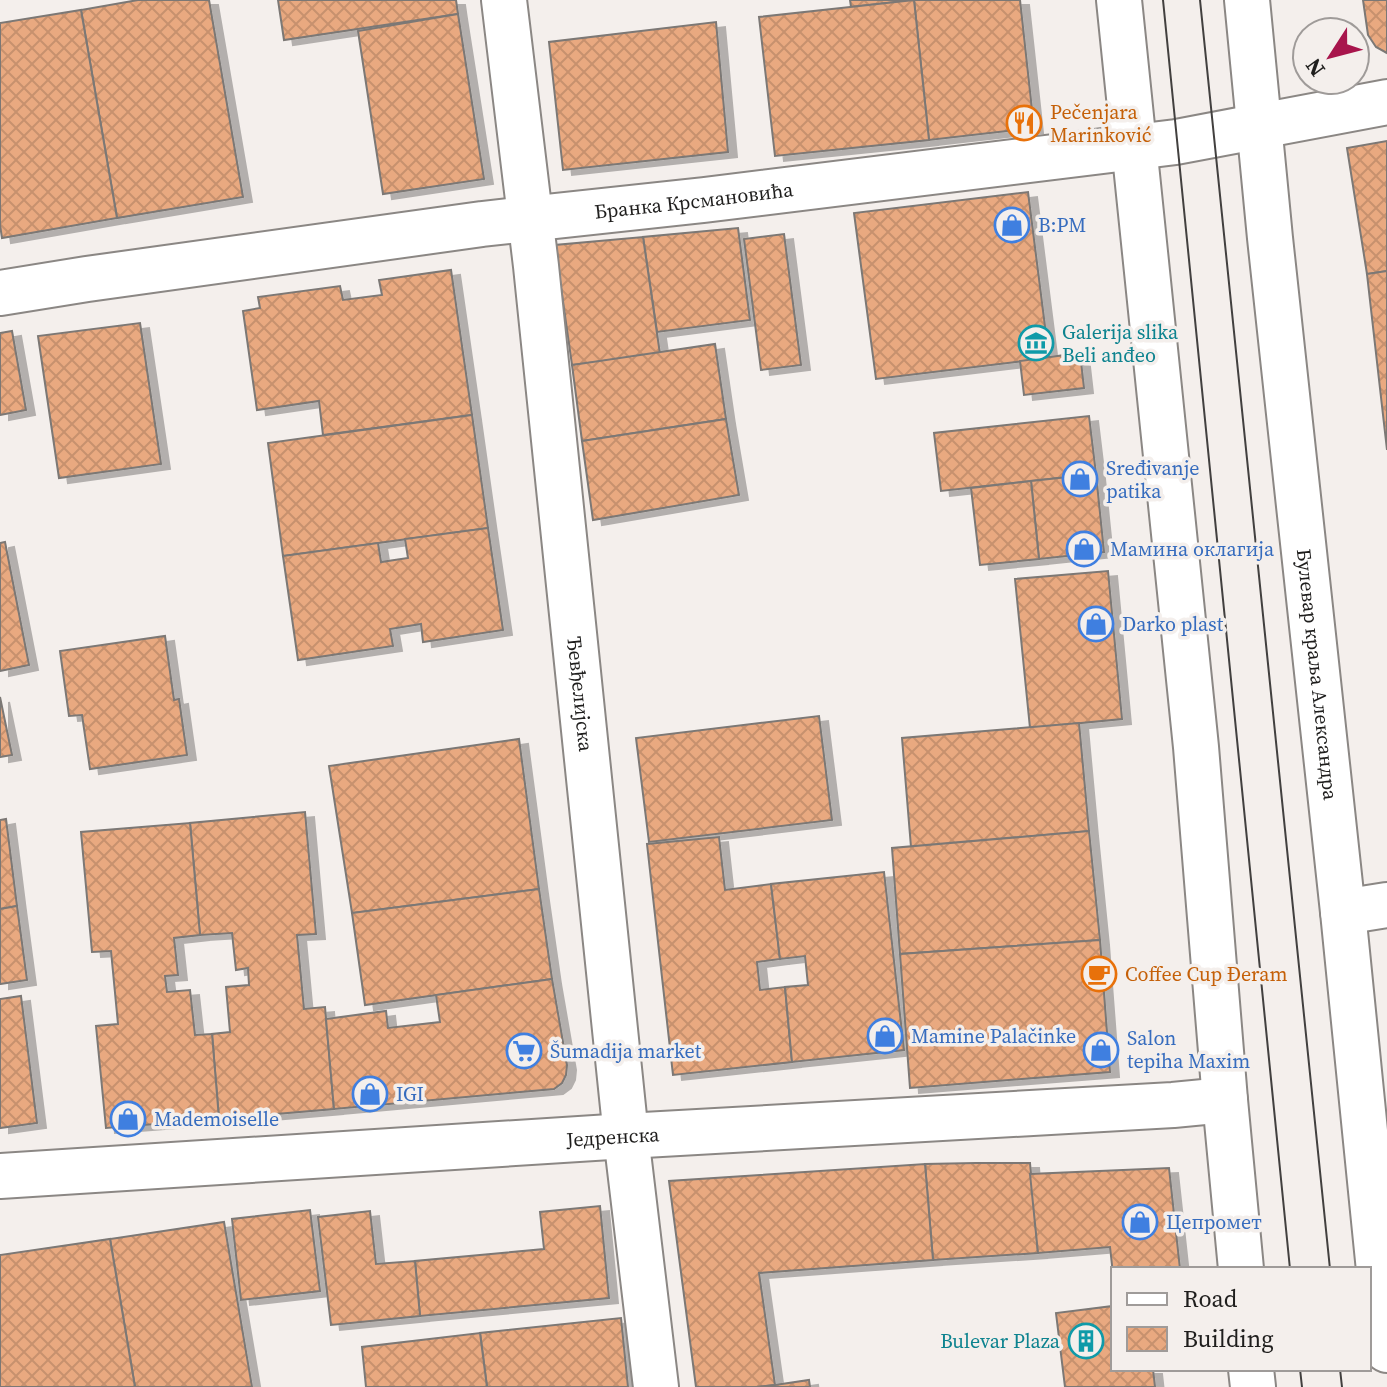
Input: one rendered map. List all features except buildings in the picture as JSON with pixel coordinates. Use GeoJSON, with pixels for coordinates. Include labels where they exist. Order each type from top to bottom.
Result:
{"type":"FeatureCollection","features":[{"type":"Feature","properties":{"kind":"street","name":"Ђевђелијска"},"geometry":{"type":"LineString","coordinates":[[504,0],[531,218],[626,1136],[656,1387]]}},
{"type":"Feature","properties":{"kind":"street"},"geometry":{"type":"LineString","coordinates":[[1119,0],[1196,747],[1241,1267]]}},
{"type":"Feature","properties":{"kind":"street","name":"Булевар краља Александра"},"geometry":{"type":"LineString","coordinates":[[1247,0],[1387,1350]]}},
{"type":"Feature","properties":{"kind":"street","name":"Бранка Крсмановића"},"geometry":{"type":"LineString","coordinates":[[0,293],[482,224],[1069,157],[1176,142],[1387,102]]}},
{"type":"Feature","properties":{"kind":"street"},"geometry":{"type":"LineString","coordinates":[[1343,912],[1387,905]]}},
{"type":"Feature","properties":{"kind":"street","name":"Једренска"},"geometry":{"type":"LineString","coordinates":[[0,1176],[1225,1100]]}},
{"type":"Feature","properties":{"kind":"tram line"},"geometry":{"type":"LineString","coordinates":[[1163,0],[1290,1267]]}},
{"type":"Feature","properties":{"kind":"tram line"},"geometry":{"type":"LineString","coordinates":[[1200,0],[1330,1267]]}},
{"type":"Feature","properties":{"kind":"tram line"},"geometry":{"type":"LineString","coordinates":[[1300,1371],[1302,1387]]}},
{"type":"Feature","properties":{"kind":"tram line"},"geometry":{"type":"LineString","coordinates":[[1340,1371],[1342,1387]]}},
{"type":"Feature","properties":{"kind":"place","name":"Pečenjara Marinković"},"geometry":{"type":"Point","coordinates":[1024,123]}},
{"type":"Feature","properties":{"kind":"place","name":"B:PM"},"geometry":{"type":"Point","coordinates":[1012,225]}},
{"type":"Feature","properties":{"kind":"place","name":"Galerija slika Beli anđeo"},"geometry":{"type":"Point","coordinates":[1036,343]}},
{"type":"Feature","properties":{"kind":"place","name":"Sređivanje patika"},"geometry":{"type":"Point","coordinates":[1080,479]}},
{"type":"Feature","properties":{"kind":"place","name":"Мамина оклагија"},"geometry":{"type":"Point","coordinates":[1084,549]}},
{"type":"Feature","properties":{"kind":"place","name":"Darko plast"},"geometry":{"type":"Point","coordinates":[1096,624]}},
{"type":"Feature","properties":{"kind":"place","name":"Coffee Cup Đeram"},"geometry":{"type":"Point","coordinates":[1099,974]}},
{"type":"Feature","properties":{"kind":"place","name":"Mamine Palačinke"},"geometry":{"type":"Point","coordinates":[885,1036]}},
{"type":"Feature","properties":{"kind":"place","name":"Salon tepiha Maxim"},"geometry":{"type":"Point","coordinates":[1101,1050]}},
{"type":"Feature","properties":{"kind":"place","name":"Šumadija market"},"geometry":{"type":"Point","coordinates":[524,1051]}},
{"type":"Feature","properties":{"kind":"place","name":"IGI"},"geometry":{"type":"Point","coordinates":[370,1094]}},
{"type":"Feature","properties":{"kind":"place","name":"Mademoiselle"},"geometry":{"type":"Point","coordinates":[128,1119]}},
{"type":"Feature","properties":{"kind":"place","name":"Цепромет"},"geometry":{"type":"Point","coordinates":[1140,1222]}},
{"type":"Feature","properties":{"kind":"place","name":"Bulevar Plaza"},"geometry":{"type":"Point","coordinates":[1086,1341]}}]}
